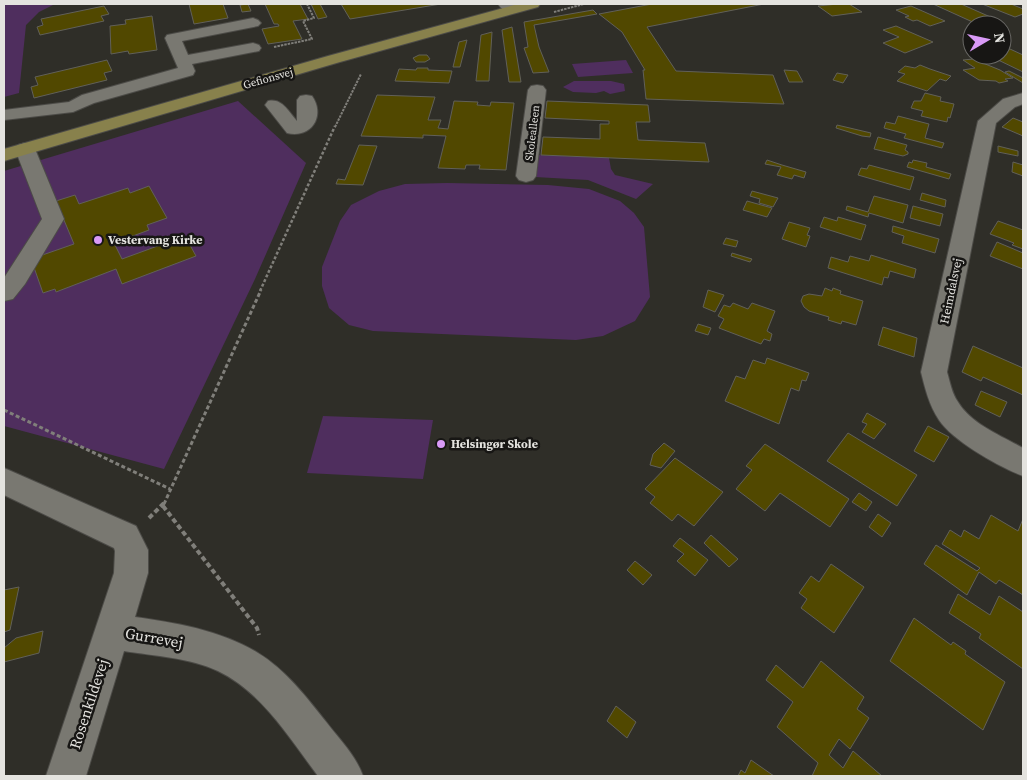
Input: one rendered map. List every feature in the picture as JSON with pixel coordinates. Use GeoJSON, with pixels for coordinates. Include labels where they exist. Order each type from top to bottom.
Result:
{"type":"FeatureCollection","features":[{"type":"Feature","properties":{"kind":"main road","name":"Gefionsvej"},"geometry":{"type":"LineString","coordinates":[[4,155],[508,7],[533,4]]}},
{"type":"Feature","properties":{"kind":"street"},"geometry":{"type":"LineString","coordinates":[[4,115],[73,107],[88,99],[187,71],[173,38],[253,23]]}},
{"type":"Feature","properties":{"kind":"street"},"geometry":{"type":"LineString","coordinates":[[184,61],[254,48]]}},
{"type":"Feature","properties":{"kind":"street","name":"Skolealleen"},"geometry":{"type":"LineString","coordinates":[[526,176],[537,90]]}},
{"type":"Feature","properties":{"kind":"street","name":"Heimdalsvej"},"geometry":{"type":"LineString","coordinates":[[1023,98],[1009,103],[987,121],[934,372],[941,398],[950,415],[970,431],[1023,463]]}},
{"type":"Feature","properties":{"kind":"street"},"geometry":{"type":"LineString","coordinates":[[274,105],[294,129],[298,130],[301,129],[309,116],[306,100]]}},
{"type":"Feature","properties":{"kind":"street"},"geometry":{"type":"LineString","coordinates":[[73,107],[87,131]]}},
{"type":"Feature","properties":{"kind":"street"},"geometry":{"type":"LineString","coordinates":[[4,293],[17,278],[53,219],[25,149]]}},
{"type":"Feature","properties":{"kind":"street"},"geometry":{"type":"LineString","coordinates":[[4,481],[125,537]]}},
{"type":"Feature","properties":{"kind":"street","name":"Gurrevej"},"geometry":{"type":"LineString","coordinates":[[125,537],[132,550],[131,573],[113,631],[201,647],[244,666],[276,693],[343,776]]}},
{"type":"Feature","properties":{"kind":"street","name":"Rosenkildevej"},"geometry":{"type":"LineString","coordinates":[[66,776],[113,631]]}},
{"type":"Feature","properties":{"kind":"path"},"geometry":{"type":"LineString","coordinates":[[254,48],[287,46],[312,38],[303,21],[314,18],[307,4]]}},
{"type":"Feature","properties":{"kind":"path"},"geometry":{"type":"LineString","coordinates":[[125,537],[163,506],[353,86]]}},
{"type":"Feature","properties":{"kind":"path"},"geometry":{"type":"LineString","coordinates":[[4,410],[170,489]]}},
{"type":"Feature","properties":{"kind":"path"},"geometry":{"type":"LineString","coordinates":[[163,506],[257,628],[260,638]]}},
{"type":"Feature","properties":{"kind":"shaded area"},"geometry":{"type":"Polygon","coordinates":[[[4,4],[55,4],[39,12],[26,25],[19,93],[4,97],[4,4]]]}},
{"type":"Feature","properties":{"kind":"shaded area"},"geometry":{"type":"Polygon","coordinates":[[[626,60],[633,73],[578,77],[572,64],[626,60]]]}},
{"type":"Feature","properties":{"kind":"shaded area"},"geometry":{"type":"Polygon","coordinates":[[[574,81],[611,81],[624,84],[625,91],[610,94],[604,91],[596,93],[573,92],[563,87],[574,81]]]}},
{"type":"Feature","properties":{"kind":"shaded area"},"geometry":{"type":"Polygon","coordinates":[[[238,101],[306,163],[255,279],[164,469],[4,426],[4,171],[238,101]]]}},
{"type":"Feature","properties":{"kind":"shaded area"},"geometry":{"type":"Polygon","coordinates":[[[538,155],[609,158],[611,169],[615,175],[653,184],[636,199],[588,180],[535,177],[538,155]]]}},
{"type":"Feature","properties":{"kind":"shaded area"},"geometry":{"type":"Polygon","coordinates":[[[405,184],[548,185],[589,189],[620,201],[634,213],[644,227],[650,297],[635,321],[603,336],[576,340],[373,331],[349,325],[329,308],[322,286],[322,267],[340,221],[351,205],[379,191],[405,184]]]}},
{"type":"Feature","properties":{"kind":"shaded area"},"geometry":{"type":"Polygon","coordinates":[[[323,416],[433,420],[423,479],[307,473],[323,416]]]}},
{"type":"Feature","properties":{"kind":"building"},"geometry":{"type":"Polygon","coordinates":[[[189,4],[223,4],[228,18],[194,24],[189,4]]]}},
{"type":"Feature","properties":{"kind":"building"},"geometry":{"type":"Polygon","coordinates":[[[248,4],[251,11],[242,12],[240,5],[248,4]]]}},
{"type":"Feature","properties":{"kind":"building"},"geometry":{"type":"Polygon","coordinates":[[[265,4],[300,4],[308,19],[293,21],[302,39],[268,44],[262,29],[279,26],[274,24],[265,4]]]}},
{"type":"Feature","properties":{"kind":"building"},"geometry":{"type":"Polygon","coordinates":[[[311,4],[320,4],[327,17],[318,19],[311,4]]]}},
{"type":"Feature","properties":{"kind":"building"},"geometry":{"type":"Polygon","coordinates":[[[341,4],[441,4],[350,19],[341,4]]]}},
{"type":"Feature","properties":{"kind":"building"},"geometry":{"type":"Polygon","coordinates":[[[652,4],[764,4],[647,27],[676,71],[773,75],[784,104],[646,99],[643,70],[645,70],[622,32],[599,14],[652,4]]]}},
{"type":"Feature","properties":{"kind":"building"},"geometry":{"type":"Polygon","coordinates":[[[849,4],[862,12],[832,16],[818,6],[849,4]]]}},
{"type":"Feature","properties":{"kind":"building"},"geometry":{"type":"Polygon","coordinates":[[[933,4],[961,4],[986,15],[962,15],[962,17],[933,4]]]}},
{"type":"Feature","properties":{"kind":"building"},"geometry":{"type":"Polygon","coordinates":[[[982,4],[1011,4],[1023,9],[1023,14],[1015,17],[982,4]]]}},
{"type":"Feature","properties":{"kind":"building"},"geometry":{"type":"Polygon","coordinates":[[[104,6],[109,14],[101,16],[104,21],[40,35],[37,27],[43,25],[41,19],[104,6]]]}},
{"type":"Feature","properties":{"kind":"building"},"geometry":{"type":"Polygon","coordinates":[[[911,6],[945,21],[930,26],[917,20],[913,21],[905,17],[909,16],[896,10],[911,6]]]}},
{"type":"Feature","properties":{"kind":"building"},"geometry":{"type":"Polygon","coordinates":[[[593,10],[597,14],[534,25],[539,47],[549,72],[533,73],[524,48],[528,47],[524,22],[593,10]]]}},
{"type":"Feature","properties":{"kind":"building"},"geometry":{"type":"Polygon","coordinates":[[[152,16],[157,50],[129,54],[128,51],[111,54],[110,26],[126,24],[125,20],[152,16]]]}},
{"type":"Feature","properties":{"kind":"building"},"geometry":{"type":"Polygon","coordinates":[[[896,26],[933,42],[905,53],[883,43],[899,37],[883,30],[896,26]]]}},
{"type":"Feature","properties":{"kind":"building"},"geometry":{"type":"Polygon","coordinates":[[[512,27],[521,82],[509,82],[502,30],[512,27]]]}},
{"type":"Feature","properties":{"kind":"building"},"geometry":{"type":"Polygon","coordinates":[[[492,32],[489,81],[476,81],[481,35],[492,32]]]}},
{"type":"Feature","properties":{"kind":"building"},"geometry":{"type":"Polygon","coordinates":[[[467,40],[460,67],[453,67],[459,42],[467,40]]]}},
{"type":"Feature","properties":{"kind":"building"},"geometry":{"type":"Polygon","coordinates":[[[1012,50],[1023,55],[1023,72],[1009,65],[1012,65],[1012,50]]]}},
{"type":"Feature","properties":{"kind":"building"},"geometry":{"type":"Polygon","coordinates":[[[419,55],[427,55],[430,59],[425,62],[416,62],[413,58],[419,55]]]}},
{"type":"Feature","properties":{"kind":"building"},"geometry":{"type":"Polygon","coordinates":[[[107,60],[112,71],[104,73],[107,80],[34,98],[31,87],[38,85],[35,77],[107,60]]]}},
{"type":"Feature","properties":{"kind":"building"},"geometry":{"type":"Polygon","coordinates":[[[920,65],[951,76],[946,81],[940,79],[927,91],[897,81],[905,74],[898,72],[905,66],[915,68],[920,65]]]}},
{"type":"Feature","properties":{"kind":"building"},"geometry":{"type":"Polygon","coordinates":[[[970,65],[988,65],[1013,78],[1005,79],[1008,81],[999,83],[996,81],[979,80],[963,70],[975,68],[970,65]]]}},
{"type":"Feature","properties":{"kind":"building"},"geometry":{"type":"Polygon","coordinates":[[[417,68],[452,71],[449,83],[395,81],[399,69],[416,70],[417,68]]]}},
{"type":"Feature","properties":{"kind":"building"},"geometry":{"type":"Polygon","coordinates":[[[784,70],[797,71],[803,82],[789,82],[784,70]]]}},
{"type":"Feature","properties":{"kind":"building"},"geometry":{"type":"Polygon","coordinates":[[[1009,71],[1023,78],[1023,83],[1005,72],[1009,71]]]}},
{"type":"Feature","properties":{"kind":"building"},"geometry":{"type":"Polygon","coordinates":[[[837,73],[848,75],[843,83],[833,80],[837,73]]]}},
{"type":"Feature","properties":{"kind":"building"},"geometry":{"type":"Polygon","coordinates":[[[925,93],[941,97],[940,101],[954,104],[947,122],[921,116],[923,111],[911,108],[914,101],[921,101],[925,93]]]}},
{"type":"Feature","properties":{"kind":"building"},"geometry":{"type":"Polygon","coordinates":[[[377,95],[435,97],[428,120],[441,120],[438,128],[448,129],[454,101],[478,102],[477,105],[490,106],[491,102],[514,103],[506,170],[479,169],[480,165],[466,165],[465,169],[438,168],[446,136],[423,135],[423,138],[361,136],[377,95]]]}},
{"type":"Feature","properties":{"kind":"building"},"geometry":{"type":"Polygon","coordinates":[[[547,101],[648,105],[650,122],[636,122],[638,140],[705,143],[709,162],[541,155],[543,137],[600,139],[600,124],[609,124],[609,121],[545,118],[547,101]]]}},
{"type":"Feature","properties":{"kind":"building"},"geometry":{"type":"Polygon","coordinates":[[[898,116],[929,124],[925,138],[944,143],[942,148],[904,138],[906,134],[884,128],[886,122],[895,124],[898,116]]]}},
{"type":"Feature","properties":{"kind":"building"},"geometry":{"type":"Polygon","coordinates":[[[1013,118],[1023,122],[1023,136],[1002,127],[1013,118]]]}},
{"type":"Feature","properties":{"kind":"building"},"geometry":{"type":"Polygon","coordinates":[[[837,125],[871,133],[870,137],[836,128],[837,125]]]}},
{"type":"Feature","properties":{"kind":"building"},"geometry":{"type":"Polygon","coordinates":[[[878,137],[907,145],[905,150],[908,154],[903,156],[874,149],[878,137]]]}},
{"type":"Feature","properties":{"kind":"building"},"geometry":{"type":"Polygon","coordinates":[[[359,145],[377,146],[363,185],[336,184],[338,179],[345,180],[359,145]]]}},
{"type":"Feature","properties":{"kind":"building"},"geometry":{"type":"Polygon","coordinates":[[[998,146],[1018,151],[1018,156],[998,152],[998,146]]]}},
{"type":"Feature","properties":{"kind":"building"},"geometry":{"type":"Polygon","coordinates":[[[767,160],[806,172],[804,178],[794,175],[792,179],[777,175],[781,167],[765,164],[767,160]]]}},
{"type":"Feature","properties":{"kind":"building"},"geometry":{"type":"Polygon","coordinates":[[[913,160],[927,163],[926,167],[951,174],[949,179],[907,167],[909,162],[912,163],[913,160]]]}},
{"type":"Feature","properties":{"kind":"building"},"geometry":{"type":"Polygon","coordinates":[[[1013,162],[1023,165],[1023,176],[1012,172],[1013,162]]]}},
{"type":"Feature","properties":{"kind":"building"},"geometry":{"type":"Polygon","coordinates":[[[869,165],[914,177],[910,190],[858,175],[861,168],[867,169],[869,165]]]}},
{"type":"Feature","properties":{"kind":"building","name":"Vestervang Kirke"},"geometry":{"type":"Polygon","coordinates":[[[149,186],[167,218],[147,225],[149,230],[114,243],[122,259],[185,236],[196,256],[122,284],[116,269],[56,292],[55,289],[43,293],[31,259],[74,244],[56,201],[75,195],[79,204],[128,188],[130,193],[149,186]]]}},
{"type":"Feature","properties":{"kind":"building"},"geometry":{"type":"Polygon","coordinates":[[[752,191],[778,198],[773,207],[759,203],[760,199],[750,196],[752,191]]]}},
{"type":"Feature","properties":{"kind":"building"},"geometry":{"type":"Polygon","coordinates":[[[922,193],[946,200],[945,207],[920,200],[922,193]]]}},
{"type":"Feature","properties":{"kind":"building"},"geometry":{"type":"Polygon","coordinates":[[[874,196],[908,205],[903,223],[869,213],[868,217],[846,210],[847,206],[868,212],[874,196]]]}},
{"type":"Feature","properties":{"kind":"building"},"geometry":{"type":"Polygon","coordinates":[[[747,201],[772,208],[767,217],[743,210],[747,201]]]}},
{"type":"Feature","properties":{"kind":"building"},"geometry":{"type":"Polygon","coordinates":[[[913,206],[943,214],[940,226],[910,218],[913,206]]]}},
{"type":"Feature","properties":{"kind":"building"},"geometry":{"type":"Polygon","coordinates":[[[824,217],[837,221],[838,217],[866,225],[861,240],[820,227],[824,217]]]}},
{"type":"Feature","properties":{"kind":"building"},"geometry":{"type":"Polygon","coordinates":[[[998,221],[1023,230],[1023,249],[1012,245],[1014,243],[990,234],[998,221]]]}},
{"type":"Feature","properties":{"kind":"building"},"geometry":{"type":"Polygon","coordinates":[[[789,222],[810,228],[807,235],[810,236],[806,247],[782,239],[789,222]]]}},
{"type":"Feature","properties":{"kind":"building"},"geometry":{"type":"Polygon","coordinates":[[[893,226],[939,239],[935,253],[902,243],[904,236],[892,232],[893,226]]]}},
{"type":"Feature","properties":{"kind":"building"},"geometry":{"type":"Polygon","coordinates":[[[726,238],[738,241],[736,247],[723,244],[726,238]]]}},
{"type":"Feature","properties":{"kind":"building"},"geometry":{"type":"Polygon","coordinates":[[[997,242],[1023,253],[1023,269],[990,256],[997,242]]]}},
{"type":"Feature","properties":{"kind":"building"},"geometry":{"type":"Polygon","coordinates":[[[732,253],[752,259],[750,262],[731,256],[732,253]]]}},
{"type":"Feature","properties":{"kind":"building"},"geometry":{"type":"Polygon","coordinates":[[[871,255],[916,269],[914,278],[890,271],[888,278],[884,277],[882,285],[828,268],[831,257],[848,262],[850,256],[869,261],[871,255]]]}},
{"type":"Feature","properties":{"kind":"building"},"geometry":{"type":"Polygon","coordinates":[[[825,288],[832,291],[833,288],[841,291],[840,294],[863,301],[856,325],[842,321],[841,324],[828,320],[829,317],[809,311],[804,307],[801,301],[803,296],[809,294],[822,296],[825,288]]]}},
{"type":"Feature","properties":{"kind":"building"},"geometry":{"type":"Polygon","coordinates":[[[708,290],[724,295],[715,312],[703,307],[708,290]]]}},
{"type":"Feature","properties":{"kind":"building"},"geometry":{"type":"Polygon","coordinates":[[[733,303],[748,309],[752,303],[775,311],[767,331],[772,334],[770,341],[764,339],[761,344],[719,328],[724,319],[718,316],[724,305],[730,307],[733,303]]]}},
{"type":"Feature","properties":{"kind":"building"},"geometry":{"type":"Polygon","coordinates":[[[698,324],[711,328],[708,335],[695,331],[698,324]]]}},
{"type":"Feature","properties":{"kind":"building"},"geometry":{"type":"Polygon","coordinates":[[[883,327],[917,338],[914,357],[878,345],[883,327]]]}},
{"type":"Feature","properties":{"kind":"building"},"geometry":{"type":"Polygon","coordinates":[[[973,346],[1023,368],[1023,395],[983,377],[981,381],[962,372],[973,346]]]}},
{"type":"Feature","properties":{"kind":"building"},"geometry":{"type":"Polygon","coordinates":[[[767,358],[809,373],[806,381],[802,380],[799,391],[791,388],[779,424],[725,401],[736,376],[745,379],[753,360],[765,364],[767,358]]]}},
{"type":"Feature","properties":{"kind":"building"},"geometry":{"type":"Polygon","coordinates":[[[981,391],[1007,402],[1000,417],[975,405],[981,391]]]}},
{"type":"Feature","properties":{"kind":"building"},"geometry":{"type":"Polygon","coordinates":[[[867,413],[886,424],[874,439],[862,432],[867,424],[862,422],[867,413]]]}},
{"type":"Feature","properties":{"kind":"building"},"geometry":{"type":"Polygon","coordinates":[[[928,426],[949,437],[934,462],[914,451],[928,426]]]}},
{"type":"Feature","properties":{"kind":"building"},"geometry":{"type":"Polygon","coordinates":[[[848,433],[917,475],[897,506],[827,461],[848,433]]]}},
{"type":"Feature","properties":{"kind":"building"},"geometry":{"type":"Polygon","coordinates":[[[664,443],[675,451],[661,468],[650,465],[653,454],[664,443]]]}},
{"type":"Feature","properties":{"kind":"building"},"geometry":{"type":"Polygon","coordinates":[[[765,444],[849,499],[830,527],[780,493],[765,511],[736,489],[752,470],[746,466],[765,444]]]}},
{"type":"Feature","properties":{"kind":"building"},"geometry":{"type":"Polygon","coordinates":[[[675,458],[723,492],[694,526],[678,514],[672,521],[650,503],[655,497],[645,489],[675,458]]]}},
{"type":"Feature","properties":{"kind":"building"},"geometry":{"type":"Polygon","coordinates":[[[859,493],[872,502],[866,511],[852,502],[859,493]]]}},
{"type":"Feature","properties":{"kind":"building"},"geometry":{"type":"Polygon","coordinates":[[[878,514],[891,523],[882,537],[869,527],[878,514]]]}},
{"type":"Feature","properties":{"kind":"building"},"geometry":{"type":"Polygon","coordinates":[[[991,515],[1018,531],[1023,519],[1023,595],[999,580],[996,584],[979,572],[967,595],[924,564],[936,545],[977,571],[980,568],[942,544],[950,530],[961,537],[964,530],[979,539],[991,515]]]}},
{"type":"Feature","properties":{"kind":"building"},"geometry":{"type":"Polygon","coordinates":[[[711,535],[738,559],[729,567],[704,543],[711,535]]]}},
{"type":"Feature","properties":{"kind":"building"},"geometry":{"type":"Polygon","coordinates":[[[680,538],[708,560],[695,576],[677,561],[684,554],[673,546],[680,538]]]}},
{"type":"Feature","properties":{"kind":"building"},"geometry":{"type":"Polygon","coordinates":[[[635,561],[652,575],[643,585],[627,570],[635,561]]]}},
{"type":"Feature","properties":{"kind":"building"},"geometry":{"type":"Polygon","coordinates":[[[831,564],[864,587],[834,633],[801,608],[807,599],[799,593],[811,576],[819,582],[831,564]]]}},
{"type":"Feature","properties":{"kind":"building"},"geometry":{"type":"Polygon","coordinates":[[[19,587],[10,630],[4,632],[4,590],[19,587]]]}},
{"type":"Feature","properties":{"kind":"building"},"geometry":{"type":"Polygon","coordinates":[[[958,594],[990,615],[999,596],[1023,612],[1023,669],[979,638],[981,634],[949,613],[958,594]]]}},
{"type":"Feature","properties":{"kind":"building"},"geometry":{"type":"Polygon","coordinates":[[[914,618],[951,645],[953,642],[966,651],[965,654],[1005,682],[983,730],[890,661],[914,618]]]}},
{"type":"Feature","properties":{"kind":"building"},"geometry":{"type":"Polygon","coordinates":[[[43,631],[39,653],[4,662],[4,648],[16,638],[43,631]]]}},
{"type":"Feature","properties":{"kind":"building"},"geometry":{"type":"Polygon","coordinates":[[[821,661],[864,697],[857,709],[869,718],[850,749],[839,739],[829,755],[843,768],[853,751],[882,776],[812,776],[818,763],[777,727],[793,702],[766,680],[776,665],[803,688],[821,661]]]}},
{"type":"Feature","properties":{"kind":"building"},"geometry":{"type":"Polygon","coordinates":[[[616,706],[636,722],[627,738],[607,721],[616,706]]]}},
{"type":"Feature","properties":{"kind":"building"},"geometry":{"type":"Polygon","coordinates":[[[751,760],[774,776],[738,776],[741,770],[745,773],[751,760]]]}},
{"type":"Feature","properties":{"kind":"place","name":"Vestervang Kirke"},"geometry":{"type":"Point","coordinates":[98,240]}},
{"type":"Feature","properties":{"kind":"place","name":"Helsingør Skole"},"geometry":{"type":"Point","coordinates":[441,444]}}]}
